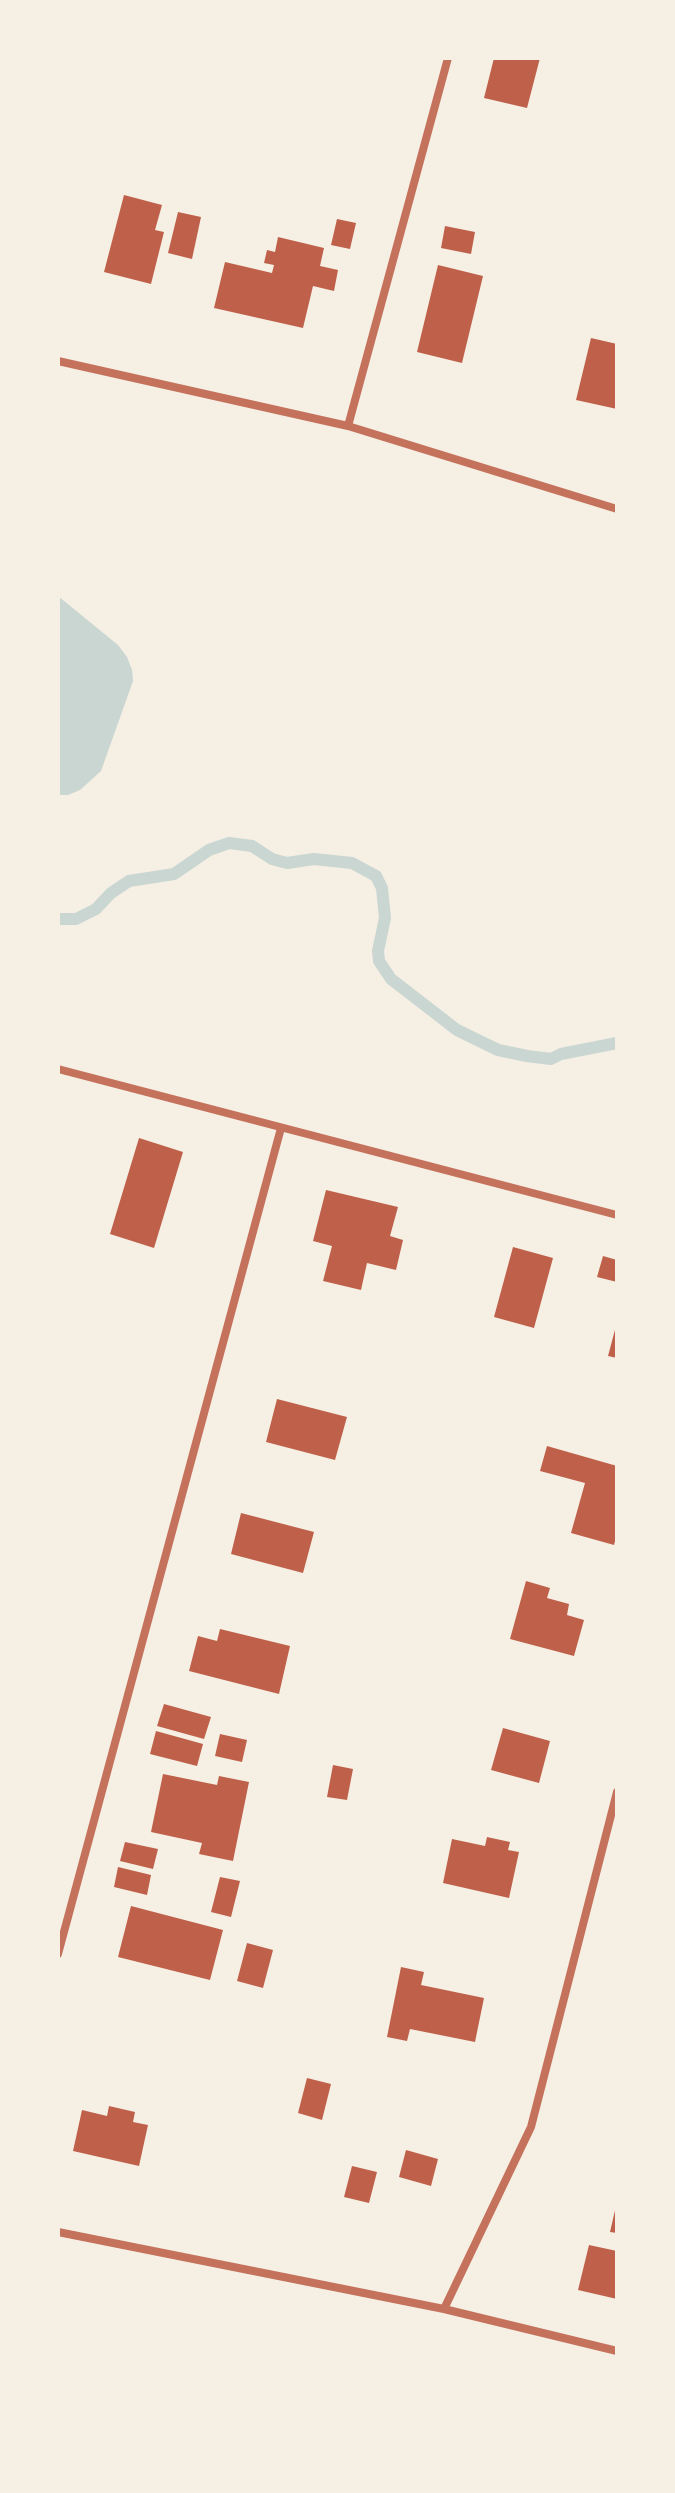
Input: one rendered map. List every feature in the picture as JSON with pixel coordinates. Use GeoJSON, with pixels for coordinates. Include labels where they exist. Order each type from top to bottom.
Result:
{"type":"FeatureCollection","features":[{"type":"Feature","properties":{"kind":"street"},"geometry":{"type":"LineString","coordinates":[[348,426],[448,58]]}},
{"type":"Feature","properties":{"kind":"street"},"geometry":{"type":"LineString","coordinates":[[58,361],[348,426],[617,509]]}},
{"type":"Feature","properties":{"kind":"street"},"geometry":{"type":"LineString","coordinates":[[58,1069],[617,1215]]}},
{"type":"Feature","properties":{"kind":"street"},"geometry":{"type":"LineString","coordinates":[[58,1954],[281,1128]]}},
{"type":"Feature","properties":{"kind":"street"},"geometry":{"type":"LineString","coordinates":[[444,2309],[531,2127],[617,1792]]}},
{"type":"Feature","properties":{"kind":"street"},"geometry":{"type":"LineString","coordinates":[[58,2232],[444,2309],[617,2351]]}},
{"type":"Feature","properties":{"kind":"shaded area"},"geometry":{"type":"Polygon","coordinates":[[[58,596],[118,645],[127,657],[133,681],[101,771],[80,790],[68,795],[58,795],[58,596]]]}},
{"type":"Feature","properties":{"kind":"building"},"geometry":{"type":"Polygon","coordinates":[[[494,58],[540,58],[527,108],[484,98],[494,58]]]}},
{"type":"Feature","properties":{"kind":"building"},"geometry":{"type":"Polygon","coordinates":[[[124,195],[162,205],[155,230],[164,232],[151,284],[104,272],[124,195]]]}},
{"type":"Feature","properties":{"kind":"building"},"geometry":{"type":"Polygon","coordinates":[[[178,212],[201,217],[192,259],[168,253],[178,212]]]}},
{"type":"Feature","properties":{"kind":"building"},"geometry":{"type":"Polygon","coordinates":[[[337,219],[356,223],[350,249],[331,245],[337,219]]]}},
{"type":"Feature","properties":{"kind":"building"},"geometry":{"type":"Polygon","coordinates":[[[445,226],[475,232],[471,254],[441,248],[445,226]]]}},
{"type":"Feature","properties":{"kind":"building"},"geometry":{"type":"Polygon","coordinates":[[[278,237],[324,248],[320,266],[338,270],[334,291],[313,286],[303,328],[214,308],[225,262],[272,273],[274,265],[264,263],[267,250],[275,252],[278,237]]]}},
{"type":"Feature","properties":{"kind":"building"},"geometry":{"type":"Polygon","coordinates":[[[438,265],[483,276],[462,363],[417,352],[438,265]]]}},
{"type":"Feature","properties":{"kind":"building"},"geometry":{"type":"Polygon","coordinates":[[[591,338],[617,344],[617,409],[576,400],[591,338]]]}},
{"type":"Feature","properties":{"kind":"building"},"geometry":{"type":"Polygon","coordinates":[[[139,1138],[183,1152],[154,1248],[110,1234],[139,1138]]]}},
{"type":"Feature","properties":{"kind":"building"},"geometry":{"type":"Polygon","coordinates":[[[326,1190],[398,1207],[390,1236],[403,1240],[396,1270],[367,1263],[361,1290],[323,1281],[332,1246],[313,1241],[326,1190]]]}},
{"type":"Feature","properties":{"kind":"building"},"geometry":{"type":"Polygon","coordinates":[[[513,1247],[553,1258],[534,1328],[494,1317],[513,1247]]]}},
{"type":"Feature","properties":{"kind":"building"},"geometry":{"type":"Polygon","coordinates":[[[603,1256],[617,1260],[617,1282],[597,1277],[603,1256]]]}},
{"type":"Feature","properties":{"kind":"building"},"geometry":{"type":"Polygon","coordinates":[[[617,1326],[617,1358],[608,1356],[617,1326]]]}},
{"type":"Feature","properties":{"kind":"building"},"geometry":{"type":"Polygon","coordinates":[[[277,1399],[347,1417],[335,1460],[266,1442],[277,1399]]]}},
{"type":"Feature","properties":{"kind":"building"},"geometry":{"type":"Polygon","coordinates":[[[547,1446],[617,1466],[617,1533],[614,1545],[571,1533],[585,1483],[540,1471],[547,1446]]]}},
{"type":"Feature","properties":{"kind":"building"},"geometry":{"type":"Polygon","coordinates":[[[241,1513],[314,1532],[303,1573],[231,1554],[241,1513]]]}},
{"type":"Feature","properties":{"kind":"building"},"geometry":{"type":"Polygon","coordinates":[[[526,1581],[550,1588],[547,1598],[569,1604],[567,1615],[584,1620],[574,1656],[510,1639],[526,1581]]]}},
{"type":"Feature","properties":{"kind":"building"},"geometry":{"type":"Polygon","coordinates":[[[220,1629],[290,1646],[279,1694],[189,1671],[198,1636],[217,1641],[220,1629]]]}},
{"type":"Feature","properties":{"kind":"building"},"geometry":{"type":"Polygon","coordinates":[[[164,1704],[211,1717],[204,1739],[157,1726],[164,1704]]]}},
{"type":"Feature","properties":{"kind":"building"},"geometry":{"type":"Polygon","coordinates":[[[503,1728],[550,1741],[539,1783],[491,1770],[503,1728]]]}},
{"type":"Feature","properties":{"kind":"building"},"geometry":{"type":"Polygon","coordinates":[[[156,1731],[203,1744],[197,1766],[150,1754],[156,1731]]]}},
{"type":"Feature","properties":{"kind":"building"},"geometry":{"type":"Polygon","coordinates":[[[220,1734],[247,1740],[242,1762],[215,1756],[220,1734]]]}},
{"type":"Feature","properties":{"kind":"building"},"geometry":{"type":"Polygon","coordinates":[[[333,1765],[353,1769],[347,1800],[327,1797],[333,1765]]]}},
{"type":"Feature","properties":{"kind":"building"},"geometry":{"type":"Polygon","coordinates":[[[163,1774],[217,1785],[219,1776],[249,1782],[233,1861],[199,1854],[202,1843],[151,1832],[163,1774]]]}},
{"type":"Feature","properties":{"kind":"building"},"geometry":{"type":"Polygon","coordinates":[[[487,1837],[510,1842],[508,1850],[519,1852],[509,1898],[443,1883],[452,1839],[485,1846],[487,1837]]]}},
{"type":"Feature","properties":{"kind":"building"},"geometry":{"type":"Polygon","coordinates":[[[125,1842],[158,1849],[153,1869],[120,1861],[125,1842]]]}},
{"type":"Feature","properties":{"kind":"building"},"geometry":{"type":"Polygon","coordinates":[[[118,1867],[151,1875],[147,1895],[114,1887],[118,1867]]]}},
{"type":"Feature","properties":{"kind":"building"},"geometry":{"type":"Polygon","coordinates":[[[220,1877],[240,1881],[231,1917],[211,1912],[220,1877]]]}},
{"type":"Feature","properties":{"kind":"building"},"geometry":{"type":"Polygon","coordinates":[[[131,1906],[223,1930],[210,1980],[118,1957],[131,1906]]]}},
{"type":"Feature","properties":{"kind":"building"},"geometry":{"type":"Polygon","coordinates":[[[247,1943],[273,1950],[263,1988],[237,1981],[247,1943]]]}},
{"type":"Feature","properties":{"kind":"building"},"geometry":{"type":"Polygon","coordinates":[[[401,1967],[424,1972],[421,1985],[484,1998],[475,2042],[410,2029],[407,2041],[387,2037],[401,1967]]]}},
{"type":"Feature","properties":{"kind":"building"},"geometry":{"type":"Polygon","coordinates":[[[307,2078],[331,2084],[322,2120],[298,2113],[307,2078]]]}},
{"type":"Feature","properties":{"kind":"building"},"geometry":{"type":"Polygon","coordinates":[[[109,2106],[135,2112],[133,2122],[148,2125],[139,2166],[73,2151],[82,2110],[107,2116],[109,2106]]]}},
{"type":"Feature","properties":{"kind":"building"},"geometry":{"type":"Polygon","coordinates":[[[406,2150],[438,2159],[431,2186],[399,2177],[406,2150]]]}},
{"type":"Feature","properties":{"kind":"building"},"geometry":{"type":"Polygon","coordinates":[[[352,2166],[377,2172],[369,2203],[344,2197],[352,2166]]]}},
{"type":"Feature","properties":{"kind":"building"},"geometry":{"type":"Polygon","coordinates":[[[617,2206],[617,2233],[610,2232],[617,2206]]]}},
{"type":"Feature","properties":{"kind":"building"},"geometry":{"type":"Polygon","coordinates":[[[589,2245],[617,2251],[617,2299],[578,2290],[589,2245]]]}},
{"type":"Feature","properties":{"kind":"waterway"},"geometry":{"type":"LineString","coordinates":[[58,919],[76,919],[96,909],[111,893],[129,881],[174,874],[209,850],[229,843],[252,846],[272,859],[287,863],[314,859],[352,863],[376,876],[382,888],[385,918],[379,961],[391,979],[457,1030],[498,1050],[551,1059],[561,1054],[617,1043]]}}]}
